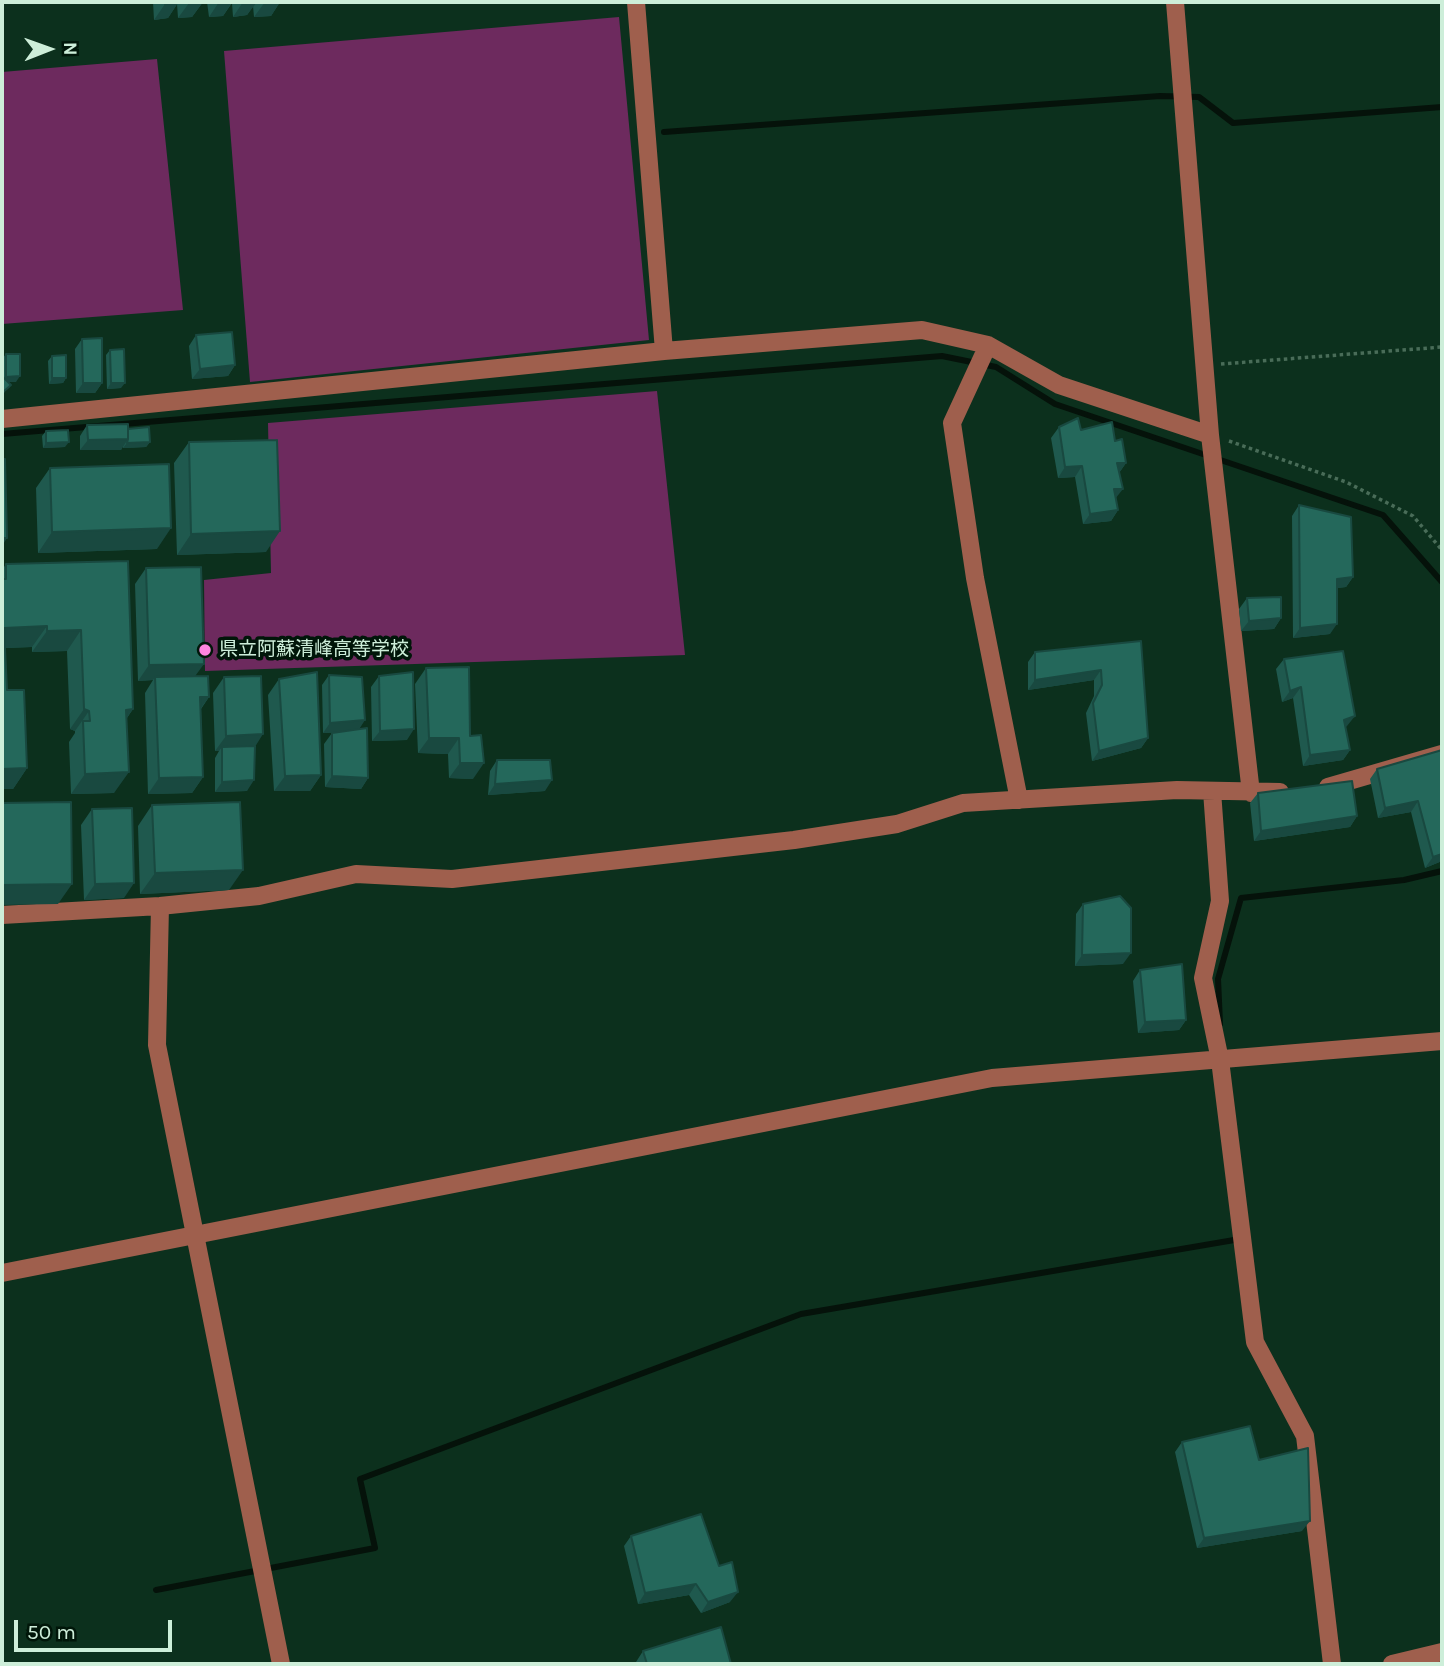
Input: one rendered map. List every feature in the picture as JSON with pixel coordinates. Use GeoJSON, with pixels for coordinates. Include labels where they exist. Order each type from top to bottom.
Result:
{"type":"FeatureCollection","features":[{"type":"Feature","properties":{"kind":"street"},"geometry":{"type":"LineString","coordinates":[[636,2],[664,351]]}},
{"type":"Feature","properties":{"kind":"street"},"geometry":{"type":"LineString","coordinates":[[1175,2],[1210,435],[1251,793]]}},
{"type":"Feature","properties":{"kind":"street"},"geometry":{"type":"LineString","coordinates":[[2,419],[664,351],[922,330],[988,345],[1059,385],[1210,435]]}},
{"type":"Feature","properties":{"kind":"street"},"geometry":{"type":"LineString","coordinates":[[988,345],[952,423],[975,578],[1019,800]]}},
{"type":"Feature","properties":{"kind":"street"},"geometry":{"type":"LineString","coordinates":[[2,915],[160,906],[259,896],[356,874],[452,879],[794,840],[897,824],[963,803],[1177,790],[1306,792],[1442,754]]}},
{"type":"Feature","properties":{"kind":"street"},"geometry":{"type":"LineString","coordinates":[[1212,791],[1220,901],[1203,978],[1220,1060],[1255,1342],[1306,1436],[1332,1664]]}},
{"type":"Feature","properties":{"kind":"street"},"geometry":{"type":"LineString","coordinates":[[160,906],[157,1045],[281,1664]]}},
{"type":"Feature","properties":{"kind":"street"},"geometry":{"type":"LineString","coordinates":[[2,1273],[992,1078],[1442,1041]]}},
{"type":"Feature","properties":{"kind":"street"},"geometry":{"type":"LineString","coordinates":[[1392,1664],[1442,1652]]}},
{"type":"Feature","properties":{"kind":"path"},"geometry":{"type":"LineString","coordinates":[[1204,365],[1442,347]]}},
{"type":"Feature","properties":{"kind":"path"},"geometry":{"type":"LineString","coordinates":[[1210,435],[1346,482],[1413,516],[1442,550]]}},
{"type":"Feature","properties":{"kind":"shaded area"},"geometry":{"type":"Polygon","coordinates":[[[619,17],[649,340],[250,382],[224,51],[619,17]]]}},
{"type":"Feature","properties":{"kind":"shaded area"},"geometry":{"type":"Polygon","coordinates":[[[157,59],[183,310],[2,324],[2,72],[157,59]]]}},
{"type":"Feature","properties":{"kind":"shaded area"},"geometry":{"type":"Polygon","coordinates":[[[657,391],[685,655],[205,671],[204,580],[271,573],[268,423],[657,391]]]}},
{"type":"Feature","properties":{"kind":"building"},"geometry":{"type":"Polygon","coordinates":[[[232,332],[235,365],[200,369],[196,335],[232,332]]]}},
{"type":"Feature","properties":{"kind":"building"},"geometry":{"type":"Polygon","coordinates":[[[102,338],[102,383],[83,383],[82,339],[102,338]]]}},
{"type":"Feature","properties":{"kind":"building"},"geometry":{"type":"Polygon","coordinates":[[[124,349],[125,383],[111,383],[110,350],[124,349]]]}},
{"type":"Feature","properties":{"kind":"building"},"geometry":{"type":"Polygon","coordinates":[[[6,354],[20,354],[20,376],[6,377],[6,354]]]}},
{"type":"Feature","properties":{"kind":"building"},"geometry":{"type":"Polygon","coordinates":[[[66,355],[66,378],[52,378],[52,356],[66,355]]]}},
{"type":"Feature","properties":{"kind":"building"},"geometry":{"type":"Polygon","coordinates":[[[2,376],[11,385],[2,393],[2,376]]]}},
{"type":"Feature","properties":{"kind":"building"},"geometry":{"type":"Polygon","coordinates":[[[1078,418],[1081,430],[1112,422],[1115,441],[1122,439],[1126,463],[1117,463],[1123,489],[1114,489],[1118,510],[1090,514],[1082,466],[1065,467],[1059,427],[1078,418]]]}},
{"type":"Feature","properties":{"kind":"building"},"geometry":{"type":"Polygon","coordinates":[[[128,424],[128,439],[88,440],[87,425],[128,424]]]}},
{"type":"Feature","properties":{"kind":"building"},"geometry":{"type":"Polygon","coordinates":[[[149,427],[150,442],[127,443],[128,429],[149,427]]]}},
{"type":"Feature","properties":{"kind":"building"},"geometry":{"type":"Polygon","coordinates":[[[68,430],[69,442],[46,443],[46,431],[68,430]]]}},
{"type":"Feature","properties":{"kind":"building"},"geometry":{"type":"Polygon","coordinates":[[[277,440],[280,531],[191,534],[189,442],[277,440]]]}},
{"type":"Feature","properties":{"kind":"building"},"geometry":{"type":"Polygon","coordinates":[[[2,459],[5,459],[7,538],[2,538],[2,459]]]}},
{"type":"Feature","properties":{"kind":"building"},"geometry":{"type":"Polygon","coordinates":[[[169,464],[171,528],[52,532],[50,468],[169,464]]]}},
{"type":"Feature","properties":{"kind":"building"},"geometry":{"type":"Polygon","coordinates":[[[1299,505],[1351,517],[1353,577],[1337,579],[1337,624],[1300,628],[1299,505]]]}},
{"type":"Feature","properties":{"kind":"building"},"geometry":{"type":"Polygon","coordinates":[[[128,561],[133,709],[126,710],[129,772],[85,774],[83,721],[90,721],[89,711],[84,709],[81,630],[47,631],[47,626],[4,628],[7,690],[24,690],[27,768],[2,769],[2,579],[6,579],[6,564],[128,561]]]}},
{"type":"Feature","properties":{"kind":"building"},"geometry":{"type":"Polygon","coordinates":[[[201,567],[204,664],[149,665],[146,568],[201,567]]]}},
{"type":"Feature","properties":{"kind":"building"},"geometry":{"type":"Polygon","coordinates":[[[1281,597],[1281,618],[1249,621],[1247,598],[1281,597]]]}},
{"type":"Feature","properties":{"kind":"building"},"geometry":{"type":"Polygon","coordinates":[[[1141,641],[1148,738],[1099,751],[1093,703],[1102,685],[1101,670],[1035,680],[1035,652],[1141,641]]]}},
{"type":"Feature","properties":{"kind":"building"},"geometry":{"type":"Polygon","coordinates":[[[1343,651],[1355,716],[1344,720],[1350,750],[1310,755],[1301,687],[1290,691],[1284,659],[1343,651]]]}},
{"type":"Feature","properties":{"kind":"building"},"geometry":{"type":"Polygon","coordinates":[[[469,667],[470,736],[481,735],[484,763],[460,763],[459,738],[429,738],[426,668],[469,667]]]}},
{"type":"Feature","properties":{"kind":"building"},"geometry":{"type":"Polygon","coordinates":[[[317,672],[321,775],[285,776],[279,679],[317,672]]]}},
{"type":"Feature","properties":{"kind":"building"},"geometry":{"type":"Polygon","coordinates":[[[413,672],[414,729],[380,731],[379,676],[413,672]]]}},
{"type":"Feature","properties":{"kind":"building"},"geometry":{"type":"Polygon","coordinates":[[[329,675],[362,677],[365,720],[330,723],[329,675]]]}},
{"type":"Feature","properties":{"kind":"building"},"geometry":{"type":"Polygon","coordinates":[[[208,676],[209,697],[200,697],[203,777],[159,778],[155,677],[208,676]]]}},
{"type":"Feature","properties":{"kind":"building"},"geometry":{"type":"Polygon","coordinates":[[[261,676],[263,734],[226,736],[224,677],[261,676]]]}},
{"type":"Feature","properties":{"kind":"building"},"geometry":{"type":"Polygon","coordinates":[[[367,728],[368,778],[332,776],[332,733],[367,728]]]}},
{"type":"Feature","properties":{"kind":"building"},"geometry":{"type":"Polygon","coordinates":[[[255,746],[254,780],[222,782],[222,747],[255,746]]]}},
{"type":"Feature","properties":{"kind":"building"},"geometry":{"type":"Polygon","coordinates":[[[1442,750],[1442,854],[1433,857],[1418,801],[1385,808],[1377,769],[1442,750]]]}},
{"type":"Feature","properties":{"kind":"building"},"geometry":{"type":"Polygon","coordinates":[[[497,760],[550,760],[552,780],[495,784],[497,760]]]}},
{"type":"Feature","properties":{"kind":"building"},"geometry":{"type":"Polygon","coordinates":[[[1352,781],[1357,816],[1261,831],[1258,793],[1352,781]]]}},
{"type":"Feature","properties":{"kind":"building"},"geometry":{"type":"Polygon","coordinates":[[[71,802],[72,884],[2,885],[2,803],[71,802]]]}},
{"type":"Feature","properties":{"kind":"building"},"geometry":{"type":"Polygon","coordinates":[[[240,802],[243,870],[155,873],[152,805],[240,802]]]}},
{"type":"Feature","properties":{"kind":"building"},"geometry":{"type":"Polygon","coordinates":[[[132,808],[134,883],[95,884],[92,809],[132,808]]]}},
{"type":"Feature","properties":{"kind":"building"},"geometry":{"type":"Polygon","coordinates":[[[1120,896],[1131,908],[1131,953],[1082,955],[1083,904],[1120,896]]]}},
{"type":"Feature","properties":{"kind":"building"},"geometry":{"type":"Polygon","coordinates":[[[1182,964],[1186,1020],[1145,1022],[1140,970],[1182,964]]]}},
{"type":"Feature","properties":{"kind":"building"},"geometry":{"type":"Polygon","coordinates":[[[1250,1426],[1259,1460],[1308,1448],[1310,1521],[1204,1538],[1182,1442],[1250,1426]]]}},
{"type":"Feature","properties":{"kind":"building"},"geometry":{"type":"Polygon","coordinates":[[[701,1514],[719,1566],[732,1562],[738,1592],[708,1602],[696,1584],[645,1593],[631,1536],[701,1514]]]}},
{"type":"Feature","properties":{"kind":"building"},"geometry":{"type":"Polygon","coordinates":[[[721,1627],[731,1664],[647,1664],[643,1651],[721,1627]]]}},
{"type":"Feature","properties":{"kind":"waterway"},"geometry":{"type":"LineString","coordinates":[[664,132],[1160,96],[1199,97],[1233,123],[1442,107]]}},
{"type":"Feature","properties":{"kind":"waterway"},"geometry":{"type":"LineString","coordinates":[[2,434],[942,356],[996,367],[1055,404],[1383,515],[1442,582]]}},
{"type":"Feature","properties":{"kind":"waterway"},"geometry":{"type":"LineString","coordinates":[[1220,1024],[1218,979],[1241,898],[1404,880],[1442,871]]}},
{"type":"Feature","properties":{"kind":"waterway"},"geometry":{"type":"LineString","coordinates":[[156,1590],[375,1548],[360,1479],[801,1314],[1240,1239]]}},
{"type":"Feature","properties":{"kind":"place","name":"県立阿蘇清峰高等学校"},"geometry":{"type":"Point","coordinates":[205,650]}}]}
